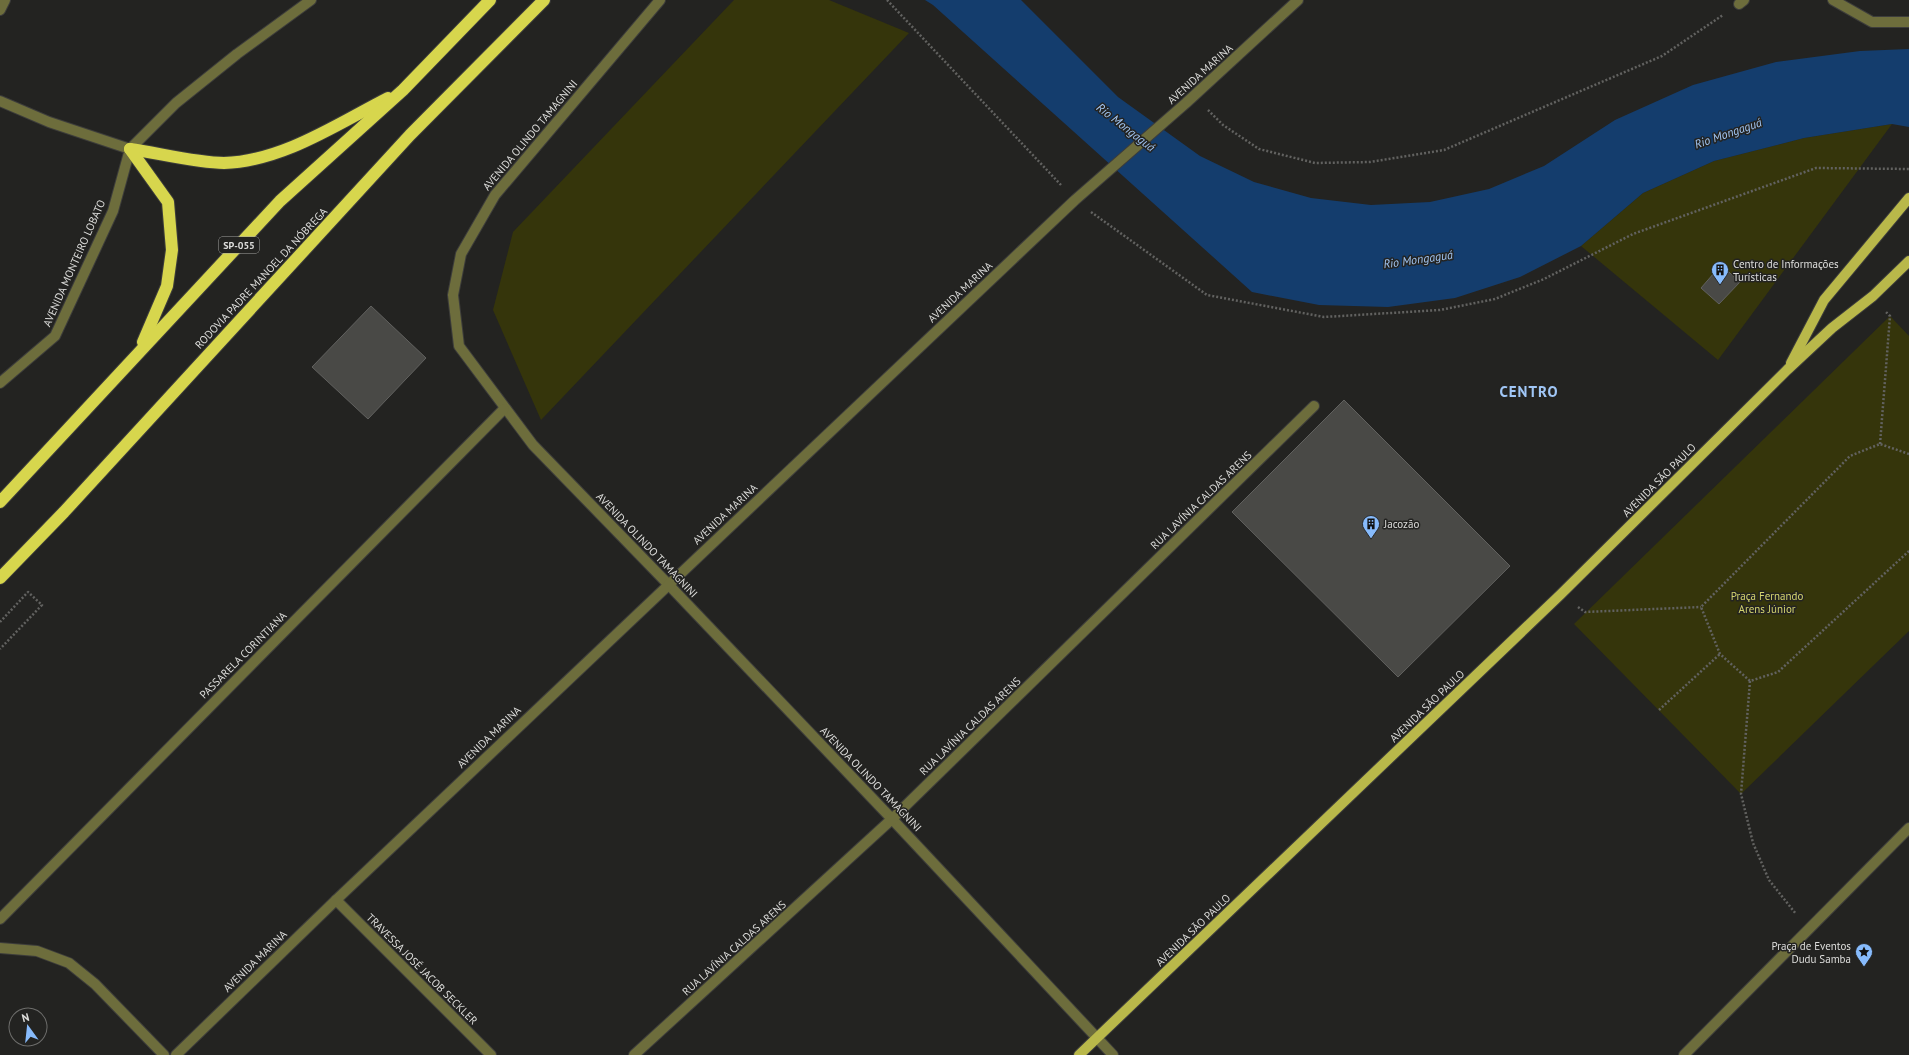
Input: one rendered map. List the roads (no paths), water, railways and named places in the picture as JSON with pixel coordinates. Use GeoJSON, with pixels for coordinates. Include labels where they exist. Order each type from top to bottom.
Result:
{"type":"FeatureCollection","features":[{"type":"Feature","properties":{"kind":"highway","name":"SP-055"},"geometry":{"type":"LineString","coordinates":[[0,502],[280,201],[403,90],[490,0]]}},
{"type":"Feature","properties":{"kind":"highway","name":"RODOVIA PADRE MANOEL DA NÓBREGA"},"geometry":{"type":"LineString","coordinates":[[0,578],[64,512],[410,135],[544,0]]}},
{"type":"Feature","properties":{"kind":"highway"},"geometry":{"type":"LineString","coordinates":[[130,149],[224,162],[260,157],[299,144],[403,90]]}},
{"type":"Feature","properties":{"kind":"highway"},"geometry":{"type":"LineString","coordinates":[[130,149],[168,202],[172,250],[167,286],[140,350]]}},
{"type":"Feature","properties":{"kind":"main road","name":"AVENIDA SÃO PAULO"},"geometry":{"type":"LineString","coordinates":[[1787,370],[1824,300],[1909,198]]}},
{"type":"Feature","properties":{"kind":"main road","name":"AVENIDA SÃO PAULO"},"geometry":{"type":"LineString","coordinates":[[1079,1055],[1560,595],[1787,370],[1832,328],[1873,296],[1909,261]]}},
{"type":"Feature","properties":{"kind":"street"},"geometry":{"type":"LineString","coordinates":[[0,10],[5,0]]}},
{"type":"Feature","properties":{"kind":"street","name":"AVENIDA MONTEIRO LOBATO"},"geometry":{"type":"LineString","coordinates":[[0,383],[55,336],[113,211],[130,149],[176,102],[237,54],[311,0]]}},
{"type":"Feature","properties":{"kind":"street","name":"AVENIDA OLINDO TAMAGNINI"},"geometry":{"type":"LineString","coordinates":[[660,0],[495,195],[461,254],[454,295],[459,346],[504,409],[533,445],[892,819],[1113,1055]]}},
{"type":"Feature","properties":{"kind":"street","name":"AVENIDA MARINA"},"geometry":{"type":"LineString","coordinates":[[176,1055],[336,900],[668,584],[1075,200],[1194,96],[1298,0]]}},
{"type":"Feature","properties":{"kind":"street"},"geometry":{"type":"LineString","coordinates":[[1833,0],[1872,22],[1909,22]]}},
{"type":"Feature","properties":{"kind":"street"},"geometry":{"type":"LineString","coordinates":[[0,101],[49,122],[130,149]]}},
{"type":"Feature","properties":{"kind":"street","name":"RUA LAVÍNIA CALDAS ARENS"},"geometry":{"type":"LineString","coordinates":[[634,1055],[892,819],[1314,406]]}},
{"type":"Feature","properties":{"kind":"street","name":"PASSARELA CORINTIANA"},"geometry":{"type":"LineString","coordinates":[[0,919],[504,409]]}},
{"type":"Feature","properties":{"kind":"street"},"geometry":{"type":"LineString","coordinates":[[1684,1055],[1909,828]]}},
{"type":"Feature","properties":{"kind":"street","name":"TRAVESSA JOSÉ JACOB SECKLER"},"geometry":{"type":"LineString","coordinates":[[336,900],[491,1055]]}},
{"type":"Feature","properties":{"kind":"street"},"geometry":{"type":"LineString","coordinates":[[0,948],[38,951],[69,962],[95,984],[164,1055]]}},
{"type":"Feature","properties":{"kind":"water","name":"Rio Mongaguá"},"geometry":{"type":"Polygon","coordinates":[[[925,0],[1021,0],[1118,97],[1200,156],[1254,182],[1311,198],[1371,205],[1430,202],[1489,189],[1544,166],[1615,120],[1693,85],[1776,62],[1860,51],[1909,49],[1909,127],[1892,124],[1804,138],[1714,161],[1643,193],[1581,246],[1520,277],[1455,298],[1388,307],[1319,305],[1252,292],[933,5],[925,0]]]}},
{"type":"Feature","properties":{"kind":"place","name":"Centro de Informações Turísticas"},"geometry":{"type":"Point","coordinates":[1720,285]}},
{"type":"Feature","properties":{"kind":"place","name":"Jacozão"},"geometry":{"type":"Point","coordinates":[1371,539]}},
{"type":"Feature","properties":{"kind":"place","name":"Praça de Eventos Dudu Samba"},"geometry":{"type":"Point","coordinates":[1864,967]}},
{"type":"Feature","properties":{"kind":"district","name":"CENTRO"},"geometry":{"type":"Point","coordinates":[1529,391]}},
{"type":"Feature","properties":{"kind":"park label","name":"Praça Fernando Arens Júnior"},"geometry":{"type":"Point","coordinates":[1767,602]}}]}
